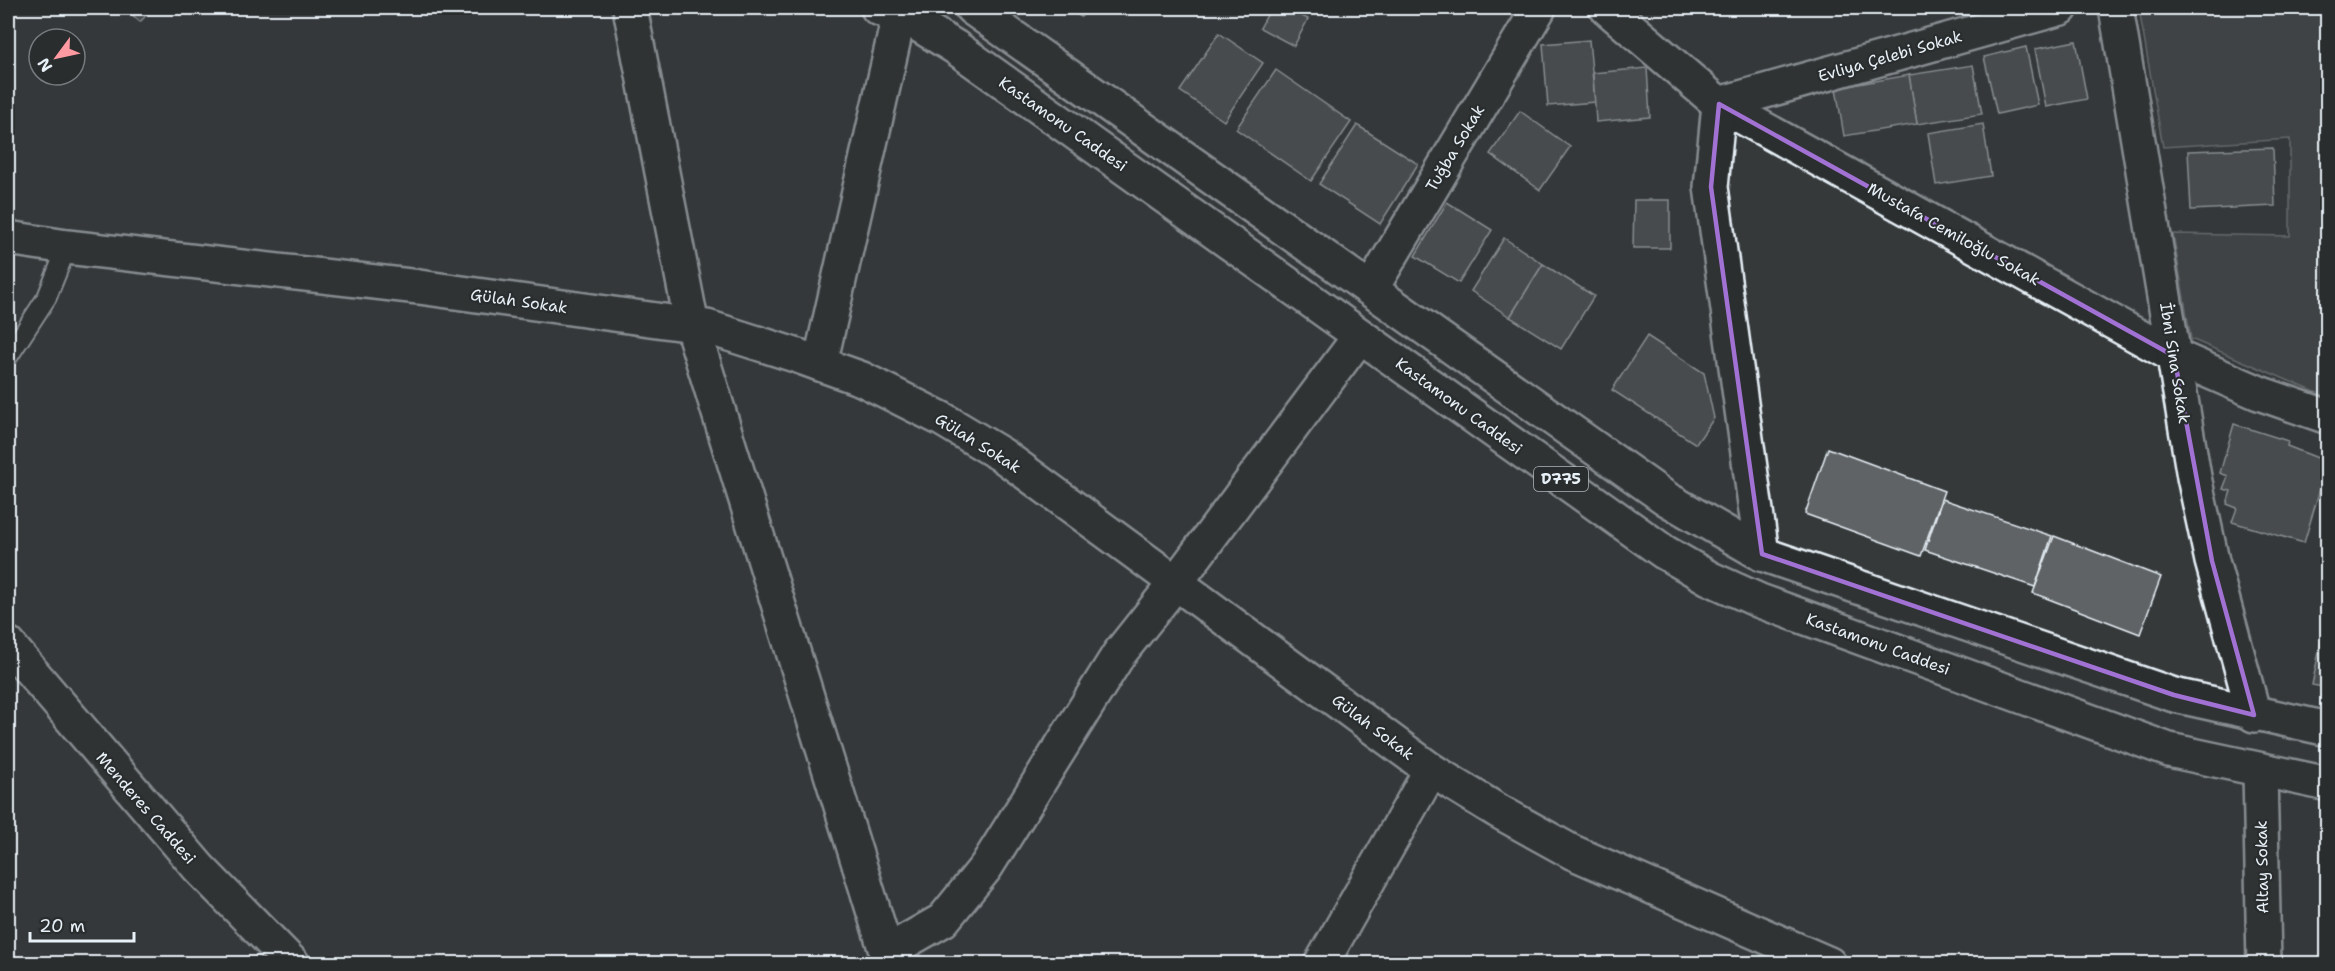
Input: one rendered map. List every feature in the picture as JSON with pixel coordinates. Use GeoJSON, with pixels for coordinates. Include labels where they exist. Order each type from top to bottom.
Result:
{"type":"FeatureCollection","features":[{"type":"Feature","properties":{"kind":"street"},"geometry":{"type":"LineString","coordinates":[[630,8],[692,326],[889,958],[944,920],[986,867],[1119,654],[1177,581],[1360,336]]}},
{"type":"Feature","properties":{"kind":"street","name":"D775"},"geometry":{"type":"LineString","coordinates":[[972,8],[1667,499],[1762,554],[2174,695],[2254,715],[2328,729]]}},
{"type":"Feature","properties":{"kind":"street","name":"Tuğba Sokak"},"geometry":{"type":"LineString","coordinates":[[1371,289],[1539,8]]}},
{"type":"Feature","properties":{"kind":"street","name":"Mustafa Cemiloğlu Sokak"},"geometry":{"type":"LineString","coordinates":[[1607,8],[1719,104],[2174,356],[2259,393],[2328,417]]}},
{"type":"Feature","properties":{"kind":"street","name":"Evliya Çelebi Sokak"},"geometry":{"type":"LineString","coordinates":[[1719,104],[2061,8]]}},
{"type":"Feature","properties":{"kind":"street","name":"İbni Sina Sokak"},"geometry":{"type":"LineString","coordinates":[[2116,8],[2174,356],[2212,561],[2254,715]]}},
{"type":"Feature","properties":{"kind":"street"},"geometry":{"type":"LineString","coordinates":[[820,364],[889,12]]}},
{"type":"Feature","properties":{"kind":"street","name":"Kastamonu Caddesi"},"geometry":{"type":"LineString","coordinates":[[889,12],[955,47],[1664,552],[1709,578],[1760,601],[2169,750],[2328,784]]}},
{"type":"Feature","properties":{"kind":"street"},"geometry":{"type":"LineString","coordinates":[[1719,104],[1711,188],[1762,554]]}},
{"type":"Feature","properties":{"kind":"street","name":"Gülah Sokak"},"geometry":{"type":"LineString","coordinates":[[8,238],[67,248],[419,287],[707,327],[862,379],[922,409],[1002,455],[1177,581],[1431,770],[1498,812],[1572,852],[1828,963]]}},
{"type":"Feature","properties":{"kind":"street","name":"Menderes Caddesi"},"geometry":{"type":"LineString","coordinates":[[8,644],[199,868],[294,963]]}},
{"type":"Feature","properties":{"kind":"street"},"geometry":{"type":"LineString","coordinates":[[1321,963],[1431,770]]}},
{"type":"Feature","properties":{"kind":"street","name":"Altay Sokak"},"geometry":{"type":"LineString","coordinates":[[2260,771],[2264,963]]}},
{"type":"Feature","properties":{"kind":"lane"},"geometry":{"type":"LineString","coordinates":[[8,357],[47,297],[67,248]]}},
{"type":"Feature","properties":{"kind":"highlighted area"},"geometry":{"type":"Polygon","coordinates":[[[1719,104],[2174,356],[2212,561],[2254,715],[2174,695],[1762,554],[1711,187],[1719,104]]]}},
{"type":"Feature","properties":{"kind":"shaded area"},"geometry":{"type":"Polygon","coordinates":[[[2139,9],[2327,12],[2327,397],[2191,339],[2173,234],[2290,236],[2290,139],[2163,147],[2139,9]]]}},
{"type":"Feature","properties":{"kind":"building"},"geometry":{"type":"Polygon","coordinates":[[[125,8],[153,8],[140,22],[125,8]]]}},
{"type":"Feature","properties":{"kind":"building"},"geometry":{"type":"Polygon","coordinates":[[[1067,8],[1087,8],[1081,17],[1067,8]]]}},
{"type":"Feature","properties":{"kind":"building"},"geometry":{"type":"Polygon","coordinates":[[[1271,8],[1286,8],[1308,19],[1294,46],[1260,28],[1271,8]]]}},
{"type":"Feature","properties":{"kind":"building"},"geometry":{"type":"Polygon","coordinates":[[[1219,33],[1263,63],[1224,121],[1180,91],[1219,33]]]}},
{"type":"Feature","properties":{"kind":"building"},"geometry":{"type":"Polygon","coordinates":[[[1589,40],[1595,102],[1548,106],[1543,44],[1589,40]]]}},
{"type":"Feature","properties":{"kind":"building"},"geometry":{"type":"Polygon","coordinates":[[[2076,41],[2087,99],[2046,107],[2035,49],[2076,41]]]}},
{"type":"Feature","properties":{"kind":"building"},"geometry":{"type":"Polygon","coordinates":[[[2026,47],[2038,105],[1997,114],[1984,57],[2026,47]]]}},
{"type":"Feature","properties":{"kind":"building"},"geometry":{"type":"Polygon","coordinates":[[[1973,65],[1982,114],[1917,124],[1909,75],[1973,65]]]}},
{"type":"Feature","properties":{"kind":"building"},"geometry":{"type":"Polygon","coordinates":[[[1647,68],[1650,117],[1596,122],[1593,73],[1647,68]]]}},
{"type":"Feature","properties":{"kind":"building"},"geometry":{"type":"Polygon","coordinates":[[[1276,70],[1351,122],[1311,181],[1236,129],[1276,70]]]}},
{"type":"Feature","properties":{"kind":"building"},"geometry":{"type":"Polygon","coordinates":[[[1909,75],[1917,124],[1844,136],[1836,88],[1909,75]]]}},
{"type":"Feature","properties":{"kind":"building"},"geometry":{"type":"Polygon","coordinates":[[[1520,111],[1570,147],[1540,190],[1490,154],[1520,111]]]}},
{"type":"Feature","properties":{"kind":"building"},"geometry":{"type":"Polygon","coordinates":[[[1983,124],[1991,176],[1936,185],[1928,133],[1983,124]]]}},
{"type":"Feature","properties":{"kind":"building"},"geometry":{"type":"Polygon","coordinates":[[[1357,125],[1418,164],[1380,224],[1319,184],[1357,125]]]}},
{"type":"Feature","properties":{"kind":"building"},"geometry":{"type":"Polygon","coordinates":[[[2273,148],[2275,206],[2191,210],[2188,151],[2273,148]]]}},
{"type":"Feature","properties":{"kind":"building"},"geometry":{"type":"Polygon","coordinates":[[[1634,200],[1670,200],[1670,248],[1633,248],[1634,200]]]}},
{"type":"Feature","properties":{"kind":"building"},"geometry":{"type":"Polygon","coordinates":[[[1447,202],[1492,230],[1459,283],[1415,256],[1447,202]]]}},
{"type":"Feature","properties":{"kind":"building"},"geometry":{"type":"Polygon","coordinates":[[[1504,238],[1543,264],[1510,317],[1471,291],[1504,238]]]}},
{"type":"Feature","properties":{"kind":"building"},"geometry":{"type":"Polygon","coordinates":[[[1543,264],[1594,296],[1561,349],[1510,317],[1543,264]]]}},
{"type":"Feature","properties":{"kind":"building"},"geometry":{"type":"Polygon","coordinates":[[[1647,336],[1704,373],[1714,418],[1696,444],[1612,390],[1647,336]]]}},
{"type":"Feature","properties":{"kind":"building"},"geometry":{"type":"Polygon","coordinates":[[[2234,424],[2288,441],[2287,446],[2328,462],[2304,543],[2232,522],[2237,508],[2227,504],[2231,491],[2223,489],[2228,476],[2220,473],[2234,424]]]}},
{"type":"Feature","properties":{"kind":"building"},"geometry":{"type":"Polygon","coordinates":[[[1828,448],[1944,491],[1921,556],[1805,514],[1828,448]]]}},
{"type":"Feature","properties":{"kind":"building"},"geometry":{"type":"Polygon","coordinates":[[[1942,499],[2052,536],[2035,587],[1925,550],[1942,499]]]}},
{"type":"Feature","properties":{"kind":"building"},"geometry":{"type":"Polygon","coordinates":[[[2054,536],[2161,577],[2140,634],[2033,593],[2054,536]]]}},
{"type":"Feature","properties":{"kind":"building"},"geometry":{"type":"Polygon","coordinates":[[[2328,614],[2328,688],[2312,685],[2328,614]]]}}]}
